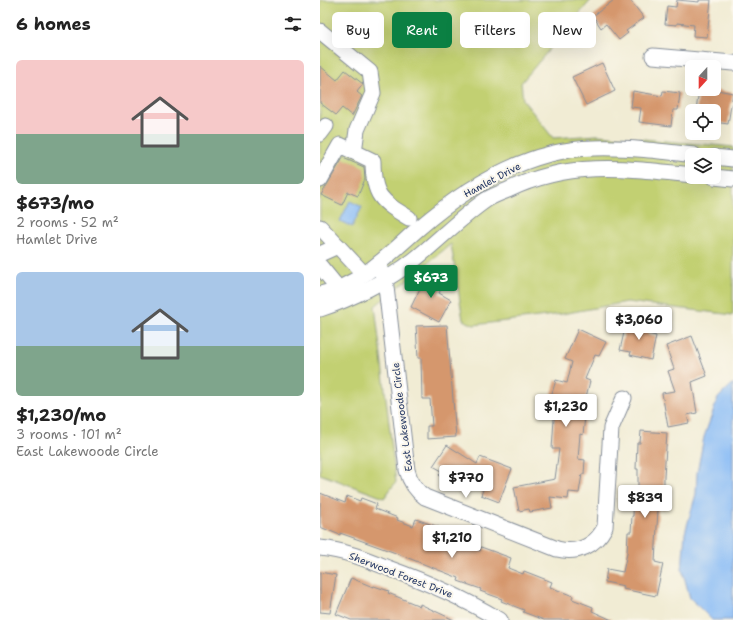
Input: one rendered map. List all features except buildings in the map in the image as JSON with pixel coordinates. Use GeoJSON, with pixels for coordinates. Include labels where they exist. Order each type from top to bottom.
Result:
{"type":"FeatureCollection","features":[{"type":"Feature","properties":{"kind":"street"},"geometry":{"type":"LineString","coordinates":[[320,31],[370,72],[373,94],[357,130],[354,152]]}},
{"type":"Feature","properties":{"kind":"street"},"geometry":{"type":"LineString","coordinates":[[653,56],[733,63]]}},
{"type":"Feature","properties":{"kind":"street"},"geometry":{"type":"LineString","coordinates":[[320,180],[340,145],[373,161],[374,177],[379,195],[386,203],[409,218],[427,222]]}},
{"type":"Feature","properties":{"kind":"street","name":"Hamlet Drive"},"geometry":{"type":"LineString","coordinates":[[320,294],[338,288],[364,274],[377,265],[427,222],[474,187],[511,167],[552,153],[593,148],[632,148],[685,154]]}},
{"type":"Feature","properties":{"kind":"street"},"geometry":{"type":"LineString","coordinates":[[721,158],[733,159]]}},
{"type":"Feature","properties":{"kind":"street","name":"Hamlet Drive"},"geometry":{"type":"LineString","coordinates":[[320,309],[361,293],[413,261],[459,220],[487,199],[521,183],[557,173],[593,168],[625,168],[685,174]]}},
{"type":"Feature","properties":{"kind":"street"},"geometry":{"type":"LineString","coordinates":[[721,178],[733,179]]}},
{"type":"Feature","properties":{"kind":"street"},"geometry":{"type":"LineString","coordinates":[[409,218],[412,234]]}},
{"type":"Feature","properties":{"kind":"street"},"geometry":{"type":"LineString","coordinates":[[320,227],[364,274]]}},
{"type":"Feature","properties":{"kind":"street"},"geometry":{"type":"LineString","coordinates":[[320,254],[338,246]]}},
{"type":"Feature","properties":{"kind":"street","name":"East Lakewoode Circle"},"geometry":{"type":"LineString","coordinates":[[377,265],[385,278],[407,470],[413,486],[425,497],[557,549],[574,551],[589,546],[599,537],[605,527],[611,428],[624,398]]}},
{"type":"Feature","properties":{"kind":"street"},"geometry":{"type":"LineString","coordinates":[[320,266],[338,288]]}},
{"type":"Feature","properties":{"kind":"street","name":"Sherwood Forest Drive"},"geometry":{"type":"LineString","coordinates":[[320,548],[337,550],[375,562],[458,597],[500,620]]}},
{"type":"Feature","properties":{"kind":"green space"},"geometry":{"type":"Polygon","coordinates":[[[320,0],[591,0],[581,12],[538,12],[538,48],[551,48],[521,83],[523,100],[553,138],[598,135],[733,147],[733,315],[627,302],[562,314],[474,325],[463,320],[451,244],[375,306],[396,482],[384,498],[320,474],[320,0]]]}},
{"type":"Feature","properties":{"kind":"water"},"geometry":{"type":"Polygon","coordinates":[[[350,201],[362,207],[352,227],[340,221],[350,201]]]}},
{"type":"Feature","properties":{"kind":"water"},"geometry":{"type":"Polygon","coordinates":[[[733,383],[733,620],[712,620],[690,598],[682,569],[685,533],[696,494],[697,473],[704,437],[718,398],[733,383]]]}}]}
